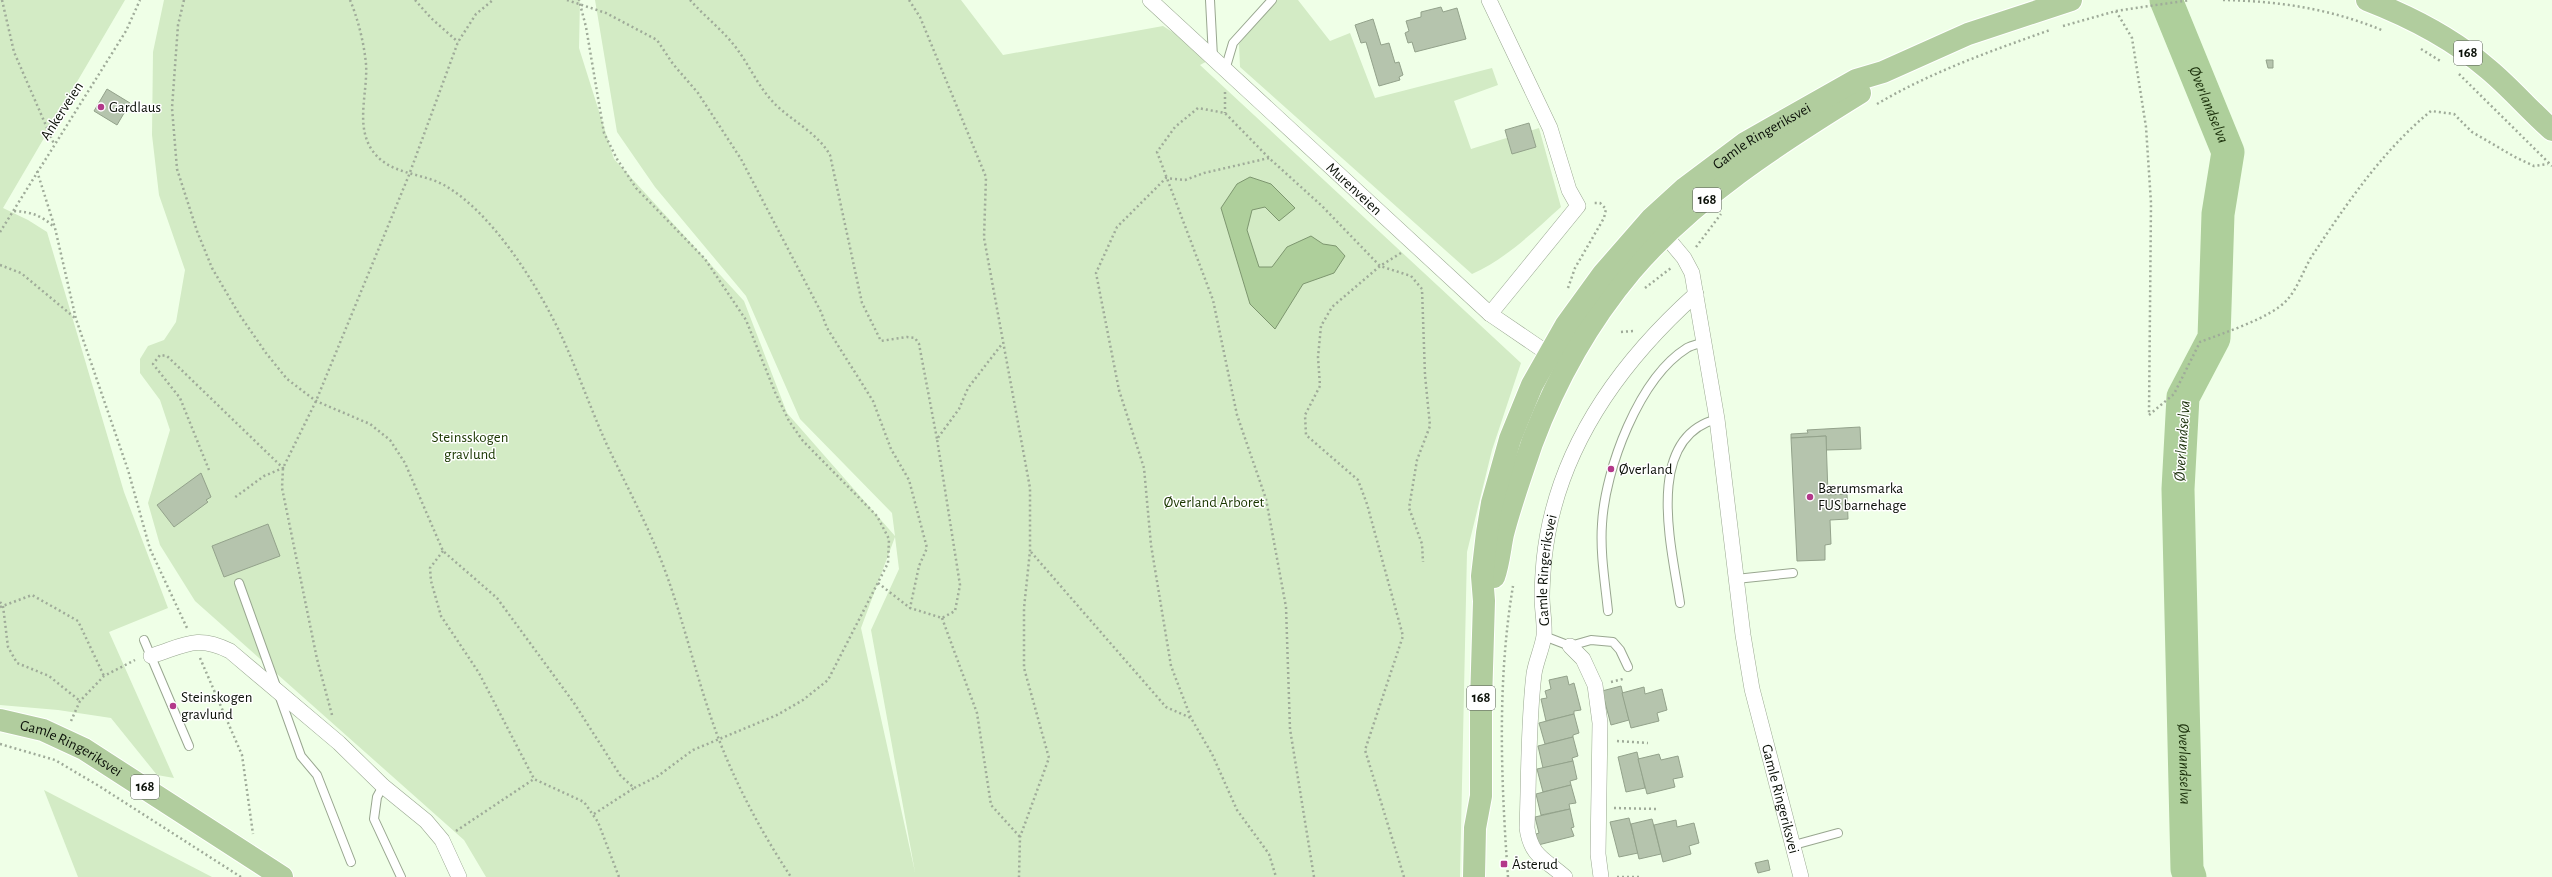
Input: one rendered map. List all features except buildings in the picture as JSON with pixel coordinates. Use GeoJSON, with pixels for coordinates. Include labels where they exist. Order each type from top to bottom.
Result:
{"type":"FeatureCollection","features":[{"type":"Feature","properties":{"kind":"main road","name":"Gamle Ringeriksvei"},"geometry":{"type":"LineString","coordinates":[[1474,877],[1475,828],[1481,796],[1481,695],[1484,601],[1482,576],[1487,533],[1498,482],[1521,412],[1548,354],[1603,274],[1651,219],[1685,188],[1745,143],[1856,80],[1883,72],[1968,34],[2071,0]]}},
{"type":"Feature","properties":{"kind":"main road","name":"168"},"geometry":{"type":"LineString","coordinates":[[2367,0],[2427,26],[2468,53],[2504,83],[2552,130]]}},
{"type":"Feature","properties":{"kind":"main road","name":"Gamle Ringeriksvei"},"geometry":{"type":"LineString","coordinates":[[1484,601],[1495,575],[1505,527],[1533,443],[1568,366],[1613,295],[1631,271],[1666,235],[1748,168],[1864,90],[1883,72]]}},
{"type":"Feature","properties":{"kind":"main road","name":"Gamle Ringeriksvei"},"geometry":{"type":"LineString","coordinates":[[0,720],[43,730],[109,764],[283,876]]}},
{"type":"Feature","properties":{"kind":"main road","name":"Gamle Ringeriksvei"},"geometry":{"type":"LineString","coordinates":[[1481,796],[1487,825],[1489,877]]}},
{"type":"Feature","properties":{"kind":"street","name":"Murenveien"},"geometry":{"type":"LineString","coordinates":[[1150,0],[1411,243],[1490,314],[1568,366]]}},
{"type":"Feature","properties":{"kind":"street"},"geometry":{"type":"LineString","coordinates":[[1489,0],[1550,128],[1569,190],[1578,206],[1490,314]]}},
{"type":"Feature","properties":{"kind":"street","name":"Gamle Ringeriksvei"},"geometry":{"type":"LineString","coordinates":[[1651,219],[1684,258],[1692,273],[1717,419],[1736,579],[1752,689],[1794,845],[1801,877]]}},
{"type":"Feature","properties":{"kind":"street","name":"Gamle Ringeriksvei"},"geometry":{"type":"LineString","coordinates":[[1565,877],[1535,854],[1529,843],[1527,828],[1534,673],[1544,636],[1542,595],[1544,559],[1558,493],[1574,452],[1592,418],[1626,366],[1661,326],[1696,294]]}},
{"type":"Feature","properties":{"kind":"street"},"geometry":{"type":"LineString","coordinates":[[151,656],[193,641],[214,643],[230,651],[339,742],[383,786],[426,821],[442,840],[460,876]]}},
{"type":"Feature","properties":{"kind":"street"},"geometry":{"type":"LineString","coordinates":[[1570,646],[1583,659],[1595,685],[1600,740],[1598,854],[1601,877]]}},
{"type":"Feature","properties":{"kind":"lane"},"geometry":{"type":"LineString","coordinates":[[1161,0],[1174,22]]}},
{"type":"Feature","properties":{"kind":"lane"},"geometry":{"type":"LineString","coordinates":[[1210,0],[1213,58]]}},
{"type":"Feature","properties":{"kind":"lane"},"geometry":{"type":"LineString","coordinates":[[1225,71],[1233,43],[1272,0]]}},
{"type":"Feature","properties":{"kind":"lane"},"geometry":{"type":"LineString","coordinates":[[1608,611],[1602,557],[1602,523],[1606,493],[1629,420],[1667,366],[1688,348],[1704,342]]}},
{"type":"Feature","properties":{"kind":"lane"},"geometry":{"type":"LineString","coordinates":[[1680,603],[1666,499],[1669,479],[1674,460],[1684,440],[1704,422],[1717,419]]}},
{"type":"Feature","properties":{"kind":"lane"},"geometry":{"type":"LineString","coordinates":[[1736,579],[1793,573]]}},
{"type":"Feature","properties":{"kind":"lane"},"geometry":{"type":"LineString","coordinates":[[239,583],[301,756],[317,775],[351,862]]}},
{"type":"Feature","properties":{"kind":"lane"},"geometry":{"type":"LineString","coordinates":[[1544,636],[1570,646],[1591,640],[1613,642],[1620,650],[1628,667]]}},
{"type":"Feature","properties":{"kind":"lane"},"geometry":{"type":"LineString","coordinates":[[144,640],[189,746]]}},
{"type":"Feature","properties":{"kind":"lane"},"geometry":{"type":"LineString","coordinates":[[383,786],[377,796],[374,819],[401,877]]}},
{"type":"Feature","properties":{"kind":"lane"},"geometry":{"type":"LineString","coordinates":[[1794,845],[1838,833]]}},
{"type":"Feature","properties":{"kind":"path"},"geometry":{"type":"LineString","coordinates":[[2,0],[14,52],[54,144]]}},
{"type":"Feature","properties":{"kind":"path","name":"Ankerveien"},"geometry":{"type":"LineString","coordinates":[[0,232],[126,31],[140,0]]}},
{"type":"Feature","properties":{"kind":"path"},"geometry":{"type":"LineString","coordinates":[[184,0],[178,26],[172,108],[178,169],[197,231],[212,268],[266,353],[287,379],[316,401],[370,424],[390,440],[405,463],[443,551],[496,598],[574,703],[620,775],[634,788]]}},
{"type":"Feature","properties":{"kind":"path"},"geometry":{"type":"LineString","coordinates":[[350,0],[355,14],[366,64],[363,126],[366,139],[372,151],[383,161],[409,175],[443,184],[493,226],[534,287],[561,337],[594,416],[666,573],[718,738],[767,842],[791,877]]}},
{"type":"Feature","properties":{"kind":"path"},"geometry":{"type":"LineString","coordinates":[[415,0],[431,18],[458,42]]}},
{"type":"Feature","properties":{"kind":"path"},"geometry":{"type":"LineString","coordinates":[[339,742],[317,659],[282,488],[283,468],[316,401],[409,175],[458,42],[476,14],[493,0]]}},
{"type":"Feature","properties":{"kind":"path"},"geometry":{"type":"LineString","coordinates":[[567,0],[606,14],[657,40],[673,64],[698,93],[741,159],[821,312],[827,328],[873,401],[891,449],[909,480],[927,548],[919,566],[910,608]]}},
{"type":"Feature","properties":{"kind":"path"},"geometry":{"type":"LineString","coordinates":[[579,0],[586,27],[604,133],[617,159],[636,188],[705,259],[746,320],[775,392],[789,421],[803,441],[877,516],[889,539],[888,563],[828,680],[803,700],[777,714],[693,750],[658,776],[634,788],[594,814]]}},
{"type":"Feature","properties":{"kind":"path"},"geometry":{"type":"LineString","coordinates":[[690,0],[733,44],[772,100],[794,122],[824,143],[830,155],[862,303],[881,341],[907,337],[915,338],[919,344],[937,439],[960,585],[955,612],[942,618],[910,608],[878,583]]}},
{"type":"Feature","properties":{"kind":"path"},"geometry":{"type":"LineString","coordinates":[[909,0],[920,17],[986,177],[984,238],[1002,344],[1030,488],[1030,551],[1024,608],[1024,668],[1049,758],[1020,837],[1019,877]]}},
{"type":"Feature","properties":{"kind":"path"},"geometry":{"type":"LineString","coordinates":[[2058,27],[2116,11],[2190,0]]}},
{"type":"Feature","properties":{"kind":"path"},"geometry":{"type":"LineString","coordinates":[[2223,0],[2269,1],[2328,12],[2391,34]]}},
{"type":"Feature","properties":{"kind":"path"},"geometry":{"type":"LineString","coordinates":[[2116,11],[2132,38],[2146,127],[2151,203],[2149,415],[2174,394],[2200,342],[2251,323],[2287,301],[2314,254],[2369,175],[2419,121],[2431,111],[2454,114],[2472,132],[2515,157],[2534,166],[2548,164]]}},
{"type":"Feature","properties":{"kind":"path"},"geometry":{"type":"LineString","coordinates":[[1874,106],[1901,90],[1986,53],[2051,30]]}},
{"type":"Feature","properties":{"kind":"path"},"geometry":{"type":"LineString","coordinates":[[2417,47],[2449,66]]}},
{"type":"Feature","properties":{"kind":"path"},"geometry":{"type":"LineString","coordinates":[[2455,70],[2508,121],[2548,164],[2552,166]]}},
{"type":"Feature","properties":{"kind":"path"},"geometry":{"type":"LineString","coordinates":[[1314,877],[1290,729],[1286,608],[1266,499],[1237,415],[1213,300],[1157,152],[1175,127],[1198,108],[1225,113],[1269,158],[1322,206],[1380,266],[1411,276],[1422,289],[1425,375],[1430,426],[1417,460],[1409,508],[1422,544],[1423,562]]}},
{"type":"Feature","properties":{"kind":"path"},"geometry":{"type":"LineString","coordinates":[[1166,178],[1185,180],[1204,173],[1269,158]]}},
{"type":"Feature","properties":{"kind":"path"},"geometry":{"type":"LineString","coordinates":[[37,171],[55,228],[76,319],[128,470],[150,549],[193,641],[242,755],[257,860]]}},
{"type":"Feature","properties":{"kind":"path"},"geometry":{"type":"LineString","coordinates":[[1166,178],[1117,226],[1096,273],[1119,390],[1144,468],[1152,545],[1171,666],[1191,718],[1212,754],[1237,810],[1269,854],[1276,877]]}},
{"type":"Feature","properties":{"kind":"path"},"geometry":{"type":"LineString","coordinates":[[1569,291],[1567,287],[1575,268],[1604,218],[1606,209],[1600,203],[1591,202],[1578,206]]}},
{"type":"Feature","properties":{"kind":"path"},"geometry":{"type":"LineString","coordinates":[[14,211],[32,212],[44,217],[55,228]]}},
{"type":"Feature","properties":{"kind":"path"},"geometry":{"type":"LineString","coordinates":[[1684,258],[1702,242],[1721,213]]}},
{"type":"Feature","properties":{"kind":"path"},"geometry":{"type":"LineString","coordinates":[[1404,877],[1364,750],[1403,636],[1367,504],[1358,480],[1306,435],[1305,415],[1320,386],[1318,357],[1321,326],[1332,307],[1380,266],[1402,252],[1411,243]]}},
{"type":"Feature","properties":{"kind":"path"},"geometry":{"type":"LineString","coordinates":[[0,265],[21,273],[76,319]]}},
{"type":"Feature","properties":{"kind":"path"},"geometry":{"type":"LineString","coordinates":[[937,439],[959,409],[968,388],[1002,344]]}},
{"type":"Feature","properties":{"kind":"path"},"geometry":{"type":"LineString","coordinates":[[209,470],[180,398],[152,364],[160,355],[167,356],[283,468]]}},
{"type":"Feature","properties":{"kind":"path"},"geometry":{"type":"LineString","coordinates":[[234,498],[264,476],[283,468]]}},
{"type":"Feature","properties":{"kind":"path"},"geometry":{"type":"LineString","coordinates":[[443,551],[430,568],[431,581],[441,616],[479,672],[534,780],[584,802],[594,814],[619,877]]}},
{"type":"Feature","properties":{"kind":"path"},"geometry":{"type":"LineString","coordinates":[[1030,551],[1166,706],[1191,718]]}},
{"type":"Feature","properties":{"kind":"path"},"geometry":{"type":"LineString","coordinates":[[2,607],[32,595],[78,621],[104,676]]}},
{"type":"Feature","properties":{"kind":"path"},"geometry":{"type":"LineString","coordinates":[[0,602],[8,647],[17,662],[49,676],[80,701]]}},
{"type":"Feature","properties":{"kind":"path"},"geometry":{"type":"LineString","coordinates":[[942,618],[977,713],[991,805],[1020,837]]}},
{"type":"Feature","properties":{"kind":"path"},"geometry":{"type":"LineString","coordinates":[[63,739],[80,701],[104,676],[131,661],[151,656]]}},
{"type":"Feature","properties":{"kind":"path"},"geometry":{"type":"LineString","coordinates":[[1595,685],[1626,678]]}},
{"type":"Feature","properties":{"kind":"path"},"geometry":{"type":"LineString","coordinates":[[1600,740],[1648,743]]}},
{"type":"Feature","properties":{"kind":"path"},"geometry":{"type":"LineString","coordinates":[[0,744],[55,760],[100,786],[241,877]]}},
{"type":"Feature","properties":{"kind":"path"},"geometry":{"type":"LineString","coordinates":[[442,840],[534,780]]}},
{"type":"Feature","properties":{"kind":"path"},"geometry":{"type":"LineString","coordinates":[[1598,808],[1657,809]]}},
{"type":"Feature","properties":{"kind":"path"},"geometry":{"type":"LineString","coordinates":[[1615,877],[1641,877]]}},
{"type":"Feature","properties":{"kind":"green space"},"geometry":{"type":"Polygon","coordinates":[[[0,0],[125,0],[3,208],[28,220],[47,232],[124,492],[168,608],[109,632],[174,778],[157,775],[111,718],[58,710],[0,705],[0,0]]]}},
{"type":"Feature","properties":{"kind":"green space"},"geometry":{"type":"Polygon","coordinates":[[[164,0],[580,0],[579,48],[614,159],[744,301],[787,413],[895,536],[892,513],[800,419],[746,296],[655,187],[617,132],[595,0],[961,0],[1003,55],[1163,26],[1213,58],[1200,65],[1521,363],[1492,450],[1467,552],[1460,877],[486,877],[464,840],[195,601],[160,545],[148,503],[170,430],[160,400],[140,373],[140,359],[148,346],[164,340],[176,322],[185,270],[159,195],[152,135],[153,52],[164,0]],[[895,537],[861,628],[915,872],[871,630],[899,569],[895,537]]]}},
{"type":"Feature","properties":{"kind":"green space"},"geometry":{"type":"Polygon","coordinates":[[[1274,0],[1298,0],[1330,41],[1350,33],[1375,98],[1492,68],[1498,85],[1454,101],[1471,149],[1539,128],[1561,207],[1508,253],[1472,274],[1240,67],[1239,44],[1274,0]]]}},
{"type":"Feature","properties":{"kind":"green space"},"geometry":{"type":"Polygon","coordinates":[[[44,790],[212,877],[78,877],[44,790]]]}},
{"type":"Feature","properties":{"kind":"shaded area"},"geometry":{"type":"Polygon","coordinates":[[[1250,177],[1271,184],[1295,208],[1279,221],[1265,207],[1252,210],[1247,230],[1259,267],[1272,267],[1287,247],[1311,236],[1323,244],[1336,246],[1345,256],[1334,273],[1303,284],[1275,329],[1250,304],[1221,208],[1237,184],[1250,177]]]}},
{"type":"Feature","properties":{"kind":"waterway","name":"Øverlandselva"},"geometry":{"type":"LineString","coordinates":[[2166,0],[2228,152],[2218,214],[2214,338],[2183,397],[2178,489],[2187,869],[2190,877]]}},
{"type":"Feature","properties":{"kind":"place","name":"Gardlaus"},"geometry":{"type":"Point","coordinates":[101,107]}},
{"type":"Feature","properties":{"kind":"place","name":"Øverland"},"geometry":{"type":"Point","coordinates":[1611,469]}},
{"type":"Feature","properties":{"kind":"place","name":"Bærumsmarka FUS barnehage"},"geometry":{"type":"Point","coordinates":[1810,497]}},
{"type":"Feature","properties":{"kind":"place","name":"Steinskogen gravlund"},"geometry":{"type":"Point","coordinates":[173,706]}},
{"type":"Feature","properties":{"kind":"place","name":"Åsterud"},"geometry":{"type":"Point","coordinates":[1504,864]}},
{"type":"Feature","properties":{"kind":"park label","name":"Steinsskogen gravlund"},"geometry":{"type":"Point","coordinates":[470,446]}},
{"type":"Feature","properties":{"kind":"park label","name":"Øverland Arboret"},"geometry":{"type":"Point","coordinates":[1214,502]}}]}
